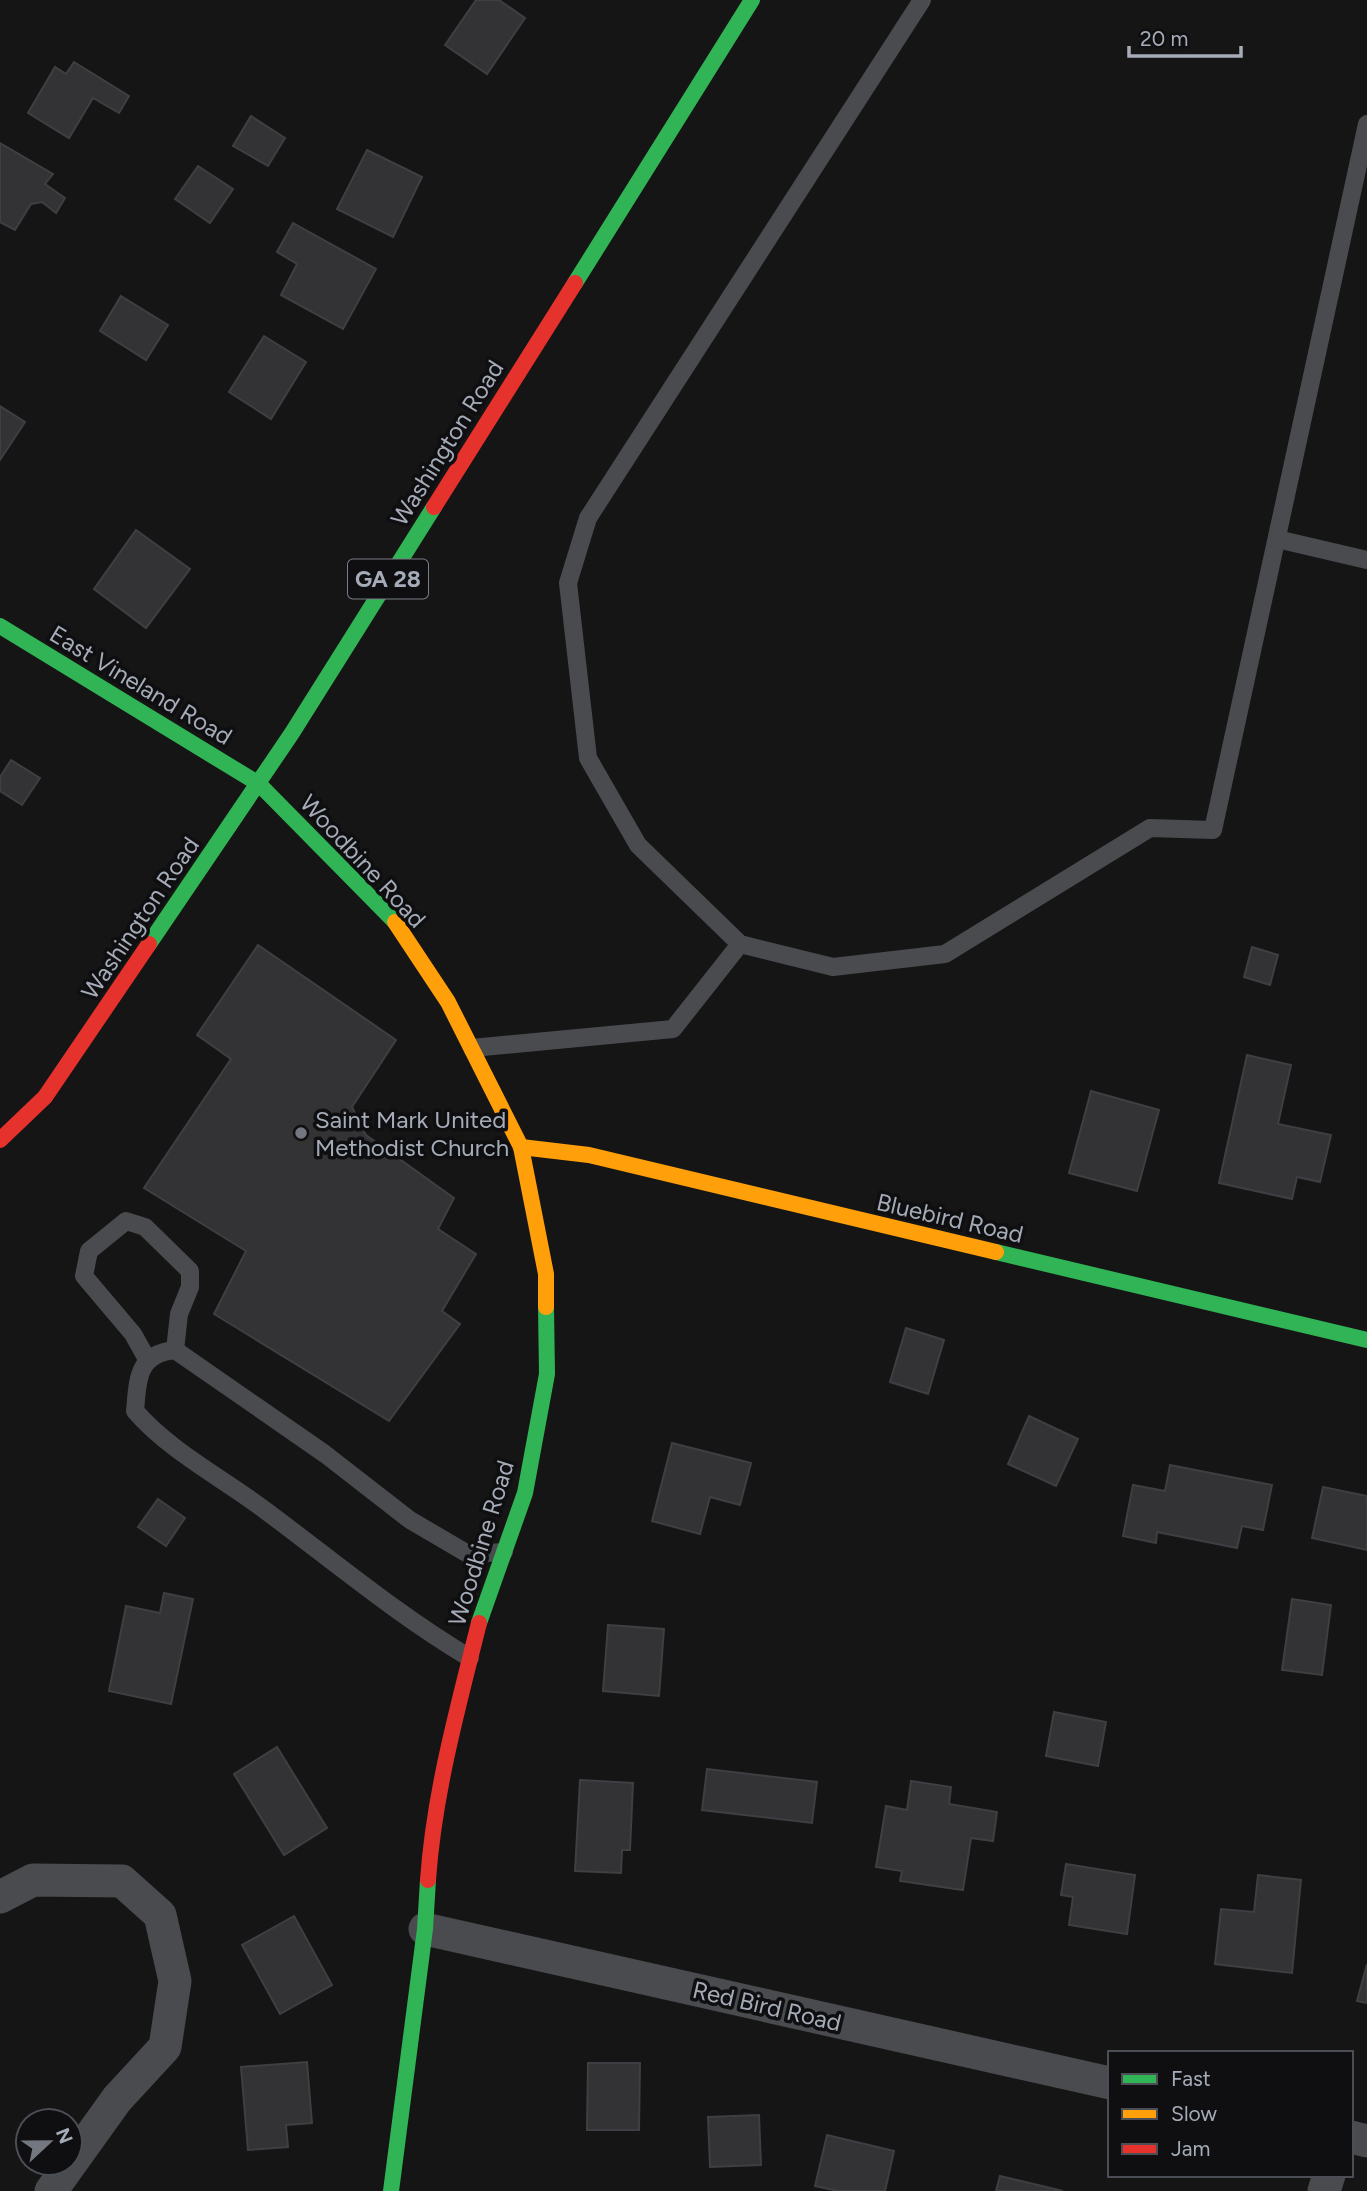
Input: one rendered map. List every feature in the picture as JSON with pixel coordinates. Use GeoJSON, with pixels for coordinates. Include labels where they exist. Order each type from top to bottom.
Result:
{"type":"FeatureCollection","features":[{"type":"Feature","properties":{"kind":"street","name":"Washington Road"},"geometry":{"type":"LineString","coordinates":[[0,1140],[45,1097],[259,784],[752,0]]}},
{"type":"Feature","properties":{"kind":"street","name":"East Vineland Road"},"geometry":{"type":"LineString","coordinates":[[0,626],[259,784]]}},
{"type":"Feature","properties":{"kind":"street","name":"Woodbine Road"},"geometry":{"type":"LineString","coordinates":[[259,784],[394,921],[448,1002],[521,1147],[546,1274],[547,1374],[526,1493],[480,1618],[450,1740],[430,1849],[425,1930],[391,2191]]}},
{"type":"Feature","properties":{"kind":"street","name":"Bluebird Road"},"geometry":{"type":"LineString","coordinates":[[521,1147],[589,1155],[1367,1340]]}},
{"type":"Feature","properties":{"kind":"street"},"geometry":{"type":"LineString","coordinates":[[0,1898],[33,1880],[122,1881],[160,1915],[175,1981],[165,2047],[117,2099],[51,2191]]}},
{"type":"Feature","properties":{"kind":"street","name":"Red Bird Road"},"geometry":{"type":"LineString","coordinates":[[425,1930],[1108,2083]]}},
{"type":"Feature","properties":{"kind":"lane"},"geometry":{"type":"LineString","coordinates":[[922,0],[588,518],[568,583],[588,758],[638,845],[740,944],[833,967],[945,954],[1150,828],[1213,830],[1367,124]]}},
{"type":"Feature","properties":{"kind":"lane"},"geometry":{"type":"LineString","coordinates":[[1277,539],[1367,560]]}},
{"type":"Feature","properties":{"kind":"lane"},"geometry":{"type":"LineString","coordinates":[[472,1048],[673,1029],[740,944]]}},
{"type":"Feature","properties":{"kind":"lane"},"geometry":{"type":"LineString","coordinates":[[148,1359],[133,1334],[84,1276],[89,1251],[126,1222],[145,1227],[190,1271],[191,1287],[179,1314],[175,1350]]}},
{"type":"Feature","properties":{"kind":"lane"},"geometry":{"type":"LineString","coordinates":[[470,1658],[412,1623],[261,1507],[157,1435],[135,1411],[138,1379],[148,1359],[158,1351],[175,1350],[325,1454],[410,1520],[468,1554],[503,1552]]}},
{"type":"Feature","properties":{"kind":"building"},"geometry":{"type":"Polygon","coordinates":[[[476,0],[499,0],[525,18],[487,74],[445,45],[476,0]]]}},
{"type":"Feature","properties":{"kind":"building"},"geometry":{"type":"Polygon","coordinates":[[[74,62],[129,96],[119,113],[93,98],[69,138],[28,113],[55,67],[66,74],[74,62]]]}},
{"type":"Feature","properties":{"kind":"building"},"geometry":{"type":"Polygon","coordinates":[[[251,116],[285,138],[268,166],[233,146],[251,116]]]}},
{"type":"Feature","properties":{"kind":"building"},"geometry":{"type":"Polygon","coordinates":[[[0,143],[53,174],[45,184],[65,198],[56,213],[42,202],[31,204],[15,230],[0,222],[0,143]]]}},
{"type":"Feature","properties":{"kind":"building"},"geometry":{"type":"Polygon","coordinates":[[[367,150],[422,177],[393,237],[337,209],[367,150]]]}},
{"type":"Feature","properties":{"kind":"building"},"geometry":{"type":"Polygon","coordinates":[[[198,166],[233,189],[210,223],[175,199],[198,166]]]}},
{"type":"Feature","properties":{"kind":"building"},"geometry":{"type":"Polygon","coordinates":[[[293,223],[376,269],[343,329],[281,295],[297,264],[277,252],[293,223]]]}},
{"type":"Feature","properties":{"kind":"building"},"geometry":{"type":"Polygon","coordinates":[[[121,296],[168,325],[146,360],[100,331],[121,296]]]}},
{"type":"Feature","properties":{"kind":"building"},"geometry":{"type":"Polygon","coordinates":[[[264,336],[306,362],[271,419],[229,392],[264,336]]]}},
{"type":"Feature","properties":{"kind":"building"},"geometry":{"type":"Polygon","coordinates":[[[0,406],[25,422],[0,460],[0,406]]]}},
{"type":"Feature","properties":{"kind":"building"},"geometry":{"type":"Polygon","coordinates":[[[136,530],[190,569],[146,628],[94,589],[136,530]]]}},
{"type":"Feature","properties":{"kind":"building"},"geometry":{"type":"Polygon","coordinates":[[[11,760],[40,778],[22,805],[0,791],[0,777],[11,760]]]}},
{"type":"Feature","properties":{"kind":"building"},"geometry":{"type":"Polygon","coordinates":[[[258,945],[396,1040],[352,1107],[366,1135],[454,1198],[438,1229],[476,1254],[442,1311],[460,1324],[389,1421],[214,1314],[246,1251],[144,1188],[231,1059],[197,1035],[258,945]]]}},
{"type":"Feature","properties":{"kind":"building"},"geometry":{"type":"Polygon","coordinates":[[[1252,947],[1278,955],[1270,985],[1244,977],[1252,947]]]}},
{"type":"Feature","properties":{"kind":"building"},"geometry":{"type":"Polygon","coordinates":[[[1247,1055],[1291,1065],[1278,1124],[1331,1135],[1320,1182],[1297,1177],[1292,1199],[1219,1183],[1247,1055]]]}},
{"type":"Feature","properties":{"kind":"building"},"geometry":{"type":"Polygon","coordinates":[[[1091,1091],[1159,1110],[1137,1191],[1069,1173],[1091,1091]]]}},
{"type":"Feature","properties":{"kind":"building"},"geometry":{"type":"Polygon","coordinates":[[[906,1328],[944,1340],[928,1394],[890,1382],[906,1328]]]}},
{"type":"Feature","properties":{"kind":"building"},"geometry":{"type":"Polygon","coordinates":[[[1029,1416],[1078,1439],[1056,1486],[1008,1464],[1029,1416]]]}},
{"type":"Feature","properties":{"kind":"building"},"geometry":{"type":"Polygon","coordinates":[[[672,1443],[751,1463],[740,1505],[710,1497],[700,1534],[652,1521],[672,1443]]]}},
{"type":"Feature","properties":{"kind":"building"},"geometry":{"type":"Polygon","coordinates":[[[1170,1465],[1272,1485],[1263,1530],[1242,1526],[1237,1548],[1157,1532],[1156,1543],[1123,1536],[1133,1485],[1165,1491],[1170,1465]]]}},
{"type":"Feature","properties":{"kind":"building"},"geometry":{"type":"Polygon","coordinates":[[[1323,1487],[1367,1496],[1367,1550],[1312,1538],[1323,1487]]]}},
{"type":"Feature","properties":{"kind":"building"},"geometry":{"type":"Polygon","coordinates":[[[158,1499],[185,1518],[166,1546],[138,1527],[158,1499]]]}},
{"type":"Feature","properties":{"kind":"building"},"geometry":{"type":"Polygon","coordinates":[[[164,1593],[193,1599],[171,1704],[109,1691],[126,1606],[160,1613],[164,1593]]]}},
{"type":"Feature","properties":{"kind":"building"},"geometry":{"type":"Polygon","coordinates":[[[1292,1599],[1331,1605],[1322,1675],[1282,1670],[1292,1599]]]}},
{"type":"Feature","properties":{"kind":"building"},"geometry":{"type":"Polygon","coordinates":[[[608,1625],[664,1629],[659,1696],[603,1691],[608,1625]]]}},
{"type":"Feature","properties":{"kind":"building"},"geometry":{"type":"Polygon","coordinates":[[[1054,1712],[1106,1722],[1098,1766],[1046,1756],[1054,1712]]]}},
{"type":"Feature","properties":{"kind":"building"},"geometry":{"type":"Polygon","coordinates":[[[277,1747],[327,1828],[284,1855],[234,1774],[277,1747]]]}},
{"type":"Feature","properties":{"kind":"building"},"geometry":{"type":"Polygon","coordinates":[[[707,1769],[817,1782],[812,1823],[702,1810],[707,1769]]]}},
{"type":"Feature","properties":{"kind":"building"},"geometry":{"type":"Polygon","coordinates":[[[580,1780],[633,1783],[630,1850],[622,1850],[621,1873],[575,1871],[580,1780]]]}},
{"type":"Feature","properties":{"kind":"building"},"geometry":{"type":"Polygon","coordinates":[[[911,1781],[951,1787],[949,1804],[997,1812],[993,1841],[971,1838],[963,1890],[900,1881],[902,1871],[876,1867],[886,1806],[907,1810],[911,1781]]]}},
{"type":"Feature","properties":{"kind":"building"},"geometry":{"type":"Polygon","coordinates":[[[1066,1864],[1135,1875],[1127,1934],[1069,1925],[1073,1897],[1061,1895],[1066,1864]]]}},
{"type":"Feature","properties":{"kind":"building"},"geometry":{"type":"Polygon","coordinates":[[[1258,1875],[1301,1880],[1292,1973],[1215,1964],[1221,1909],[1254,1912],[1258,1875]]]}},
{"type":"Feature","properties":{"kind":"building"},"geometry":{"type":"Polygon","coordinates":[[[294,1916],[332,1985],[280,2014],[242,1945],[294,1916]]]}},
{"type":"Feature","properties":{"kind":"building"},"geometry":{"type":"Polygon","coordinates":[[[1367,1964],[1367,2003],[1357,2001],[1367,1964]]]}},
{"type":"Feature","properties":{"kind":"building"},"geometry":{"type":"Polygon","coordinates":[[[307,2062],[312,2123],[286,2125],[288,2147],[248,2150],[241,2067],[307,2062]]]}},
{"type":"Feature","properties":{"kind":"building"},"geometry":{"type":"Polygon","coordinates":[[[588,2063],[640,2063],[639,2130],[587,2130],[588,2063]]]}},
{"type":"Feature","properties":{"kind":"building"},"geometry":{"type":"Polygon","coordinates":[[[759,2115],[761,2165],[710,2167],[708,2117],[759,2115]]]}},
{"type":"Feature","properties":{"kind":"building"},"geometry":{"type":"Polygon","coordinates":[[[827,2135],[894,2151],[885,2191],[838,2191],[815,2186],[827,2135]]]}},
{"type":"Feature","properties":{"kind":"building"},"geometry":{"type":"Polygon","coordinates":[[[1000,2176],[1063,2191],[996,2191],[1000,2176]]]}},
{"type":"Feature","properties":{"kind":"traffic: fast"},"geometry":{"type":"LineString","coordinates":[[575,283],[752,0]]}},
{"type":"Feature","properties":{"kind":"traffic: fast"},"geometry":{"type":"LineString","coordinates":[[149,944],[292,733],[434,507]]}},
{"type":"Feature","properties":{"kind":"traffic: fast"},"geometry":{"type":"LineString","coordinates":[[0,626],[259,784],[395,922]]}},
{"type":"Feature","properties":{"kind":"traffic: fast"},"geometry":{"type":"LineString","coordinates":[[996,1252],[1367,1340]]}},
{"type":"Feature","properties":{"kind":"traffic: fast"},"geometry":{"type":"LineString","coordinates":[[479,1623],[525,1493],[547,1374],[546,1307]]}},
{"type":"Feature","properties":{"kind":"traffic: fast"},"geometry":{"type":"LineString","coordinates":[[391,2191],[425,1929],[428,1880]]}},
{"type":"Feature","properties":{"kind":"traffic: slow"},"geometry":{"type":"LineString","coordinates":[[395,922],[448,1002],[521,1147],[546,1274],[546,1307]]}},
{"type":"Feature","properties":{"kind":"traffic: slow"},"geometry":{"type":"LineString","coordinates":[[521,1147],[589,1155],[996,1252]]}},
{"type":"Feature","properties":{"kind":"traffic: jam"},"geometry":{"type":"LineString","coordinates":[[434,507],[575,283]]}},
{"type":"Feature","properties":{"kind":"traffic: jam"},"geometry":{"type":"LineString","coordinates":[[0,1140],[45,1097],[149,944]]}},
{"type":"Feature","properties":{"kind":"traffic: jam"},"geometry":{"type":"LineString","coordinates":[[428,1880],[441,1783],[479,1623]]}},
{"type":"Feature","properties":{"kind":"place","name":"Saint Mark United Methodist Church"},"geometry":{"type":"Point","coordinates":[301,1133]}}]}
